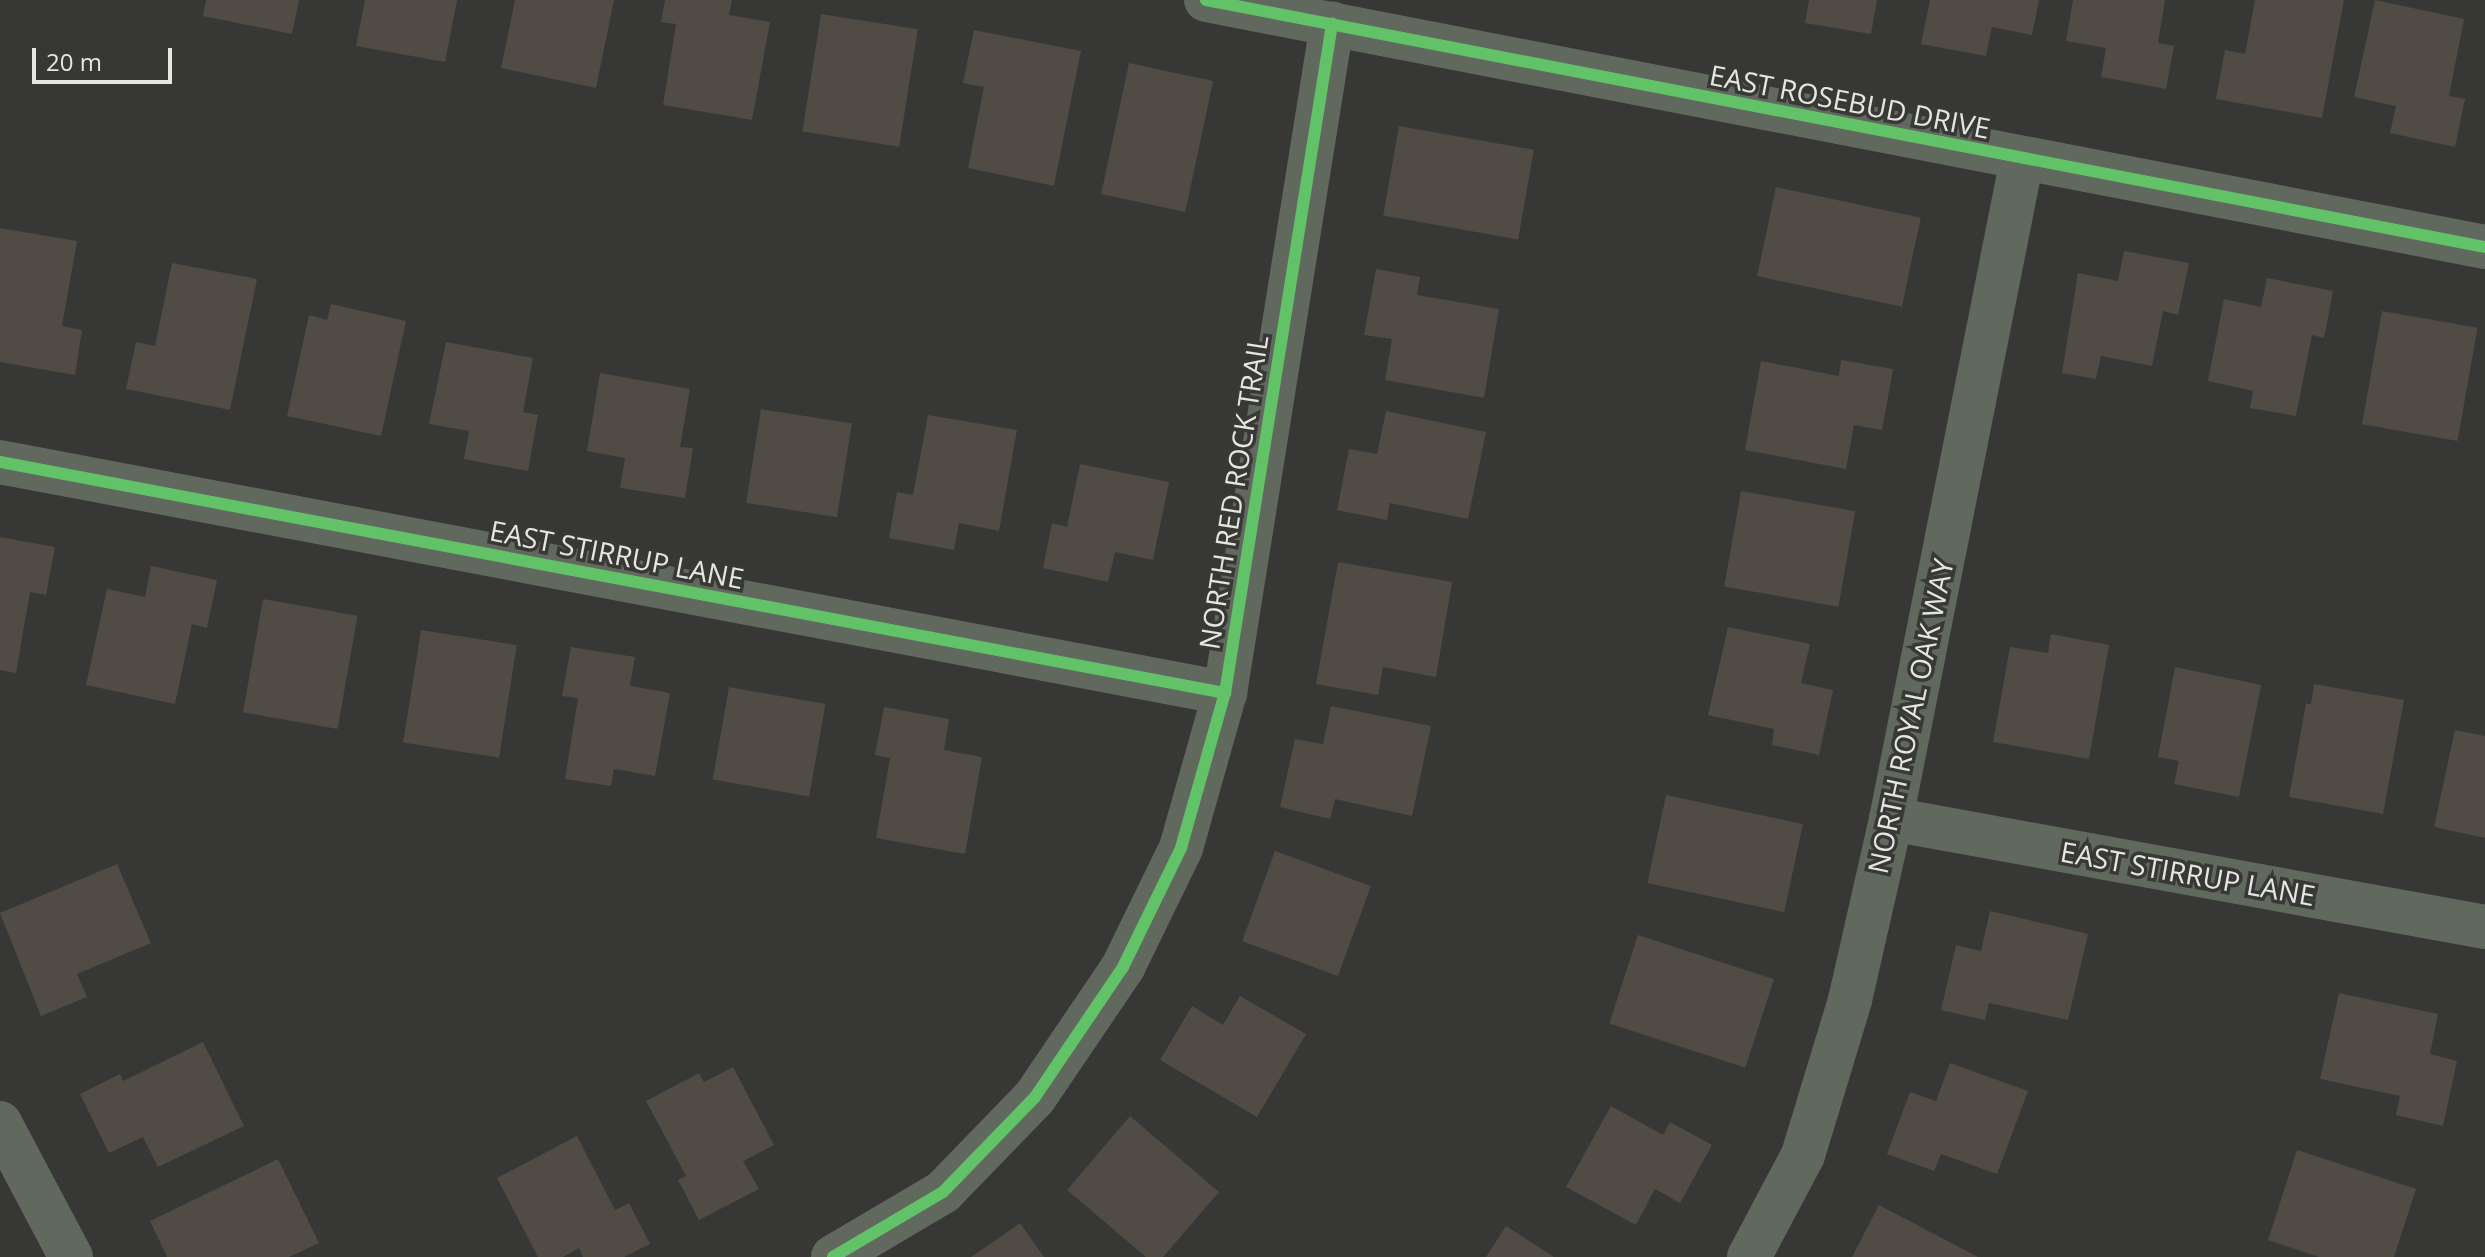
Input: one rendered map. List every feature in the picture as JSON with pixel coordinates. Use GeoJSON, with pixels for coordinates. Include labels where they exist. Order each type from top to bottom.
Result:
{"type":"FeatureCollection","features":[{"type":"Feature","properties":{"kind":"street","name":"EAST ROSEBUD DRIVE"},"geometry":{"type":"LineString","coordinates":[[1206,0],[2485,247]]}},
{"type":"Feature","properties":{"kind":"street","name":"NORTH RED ROCK TRAIL"},"geometry":{"type":"LineString","coordinates":[[833,1257],[943,1192],[1035,1097],[1123,967],[1181,848],[1225,693],[1332,24]]}},
{"type":"Feature","properties":{"kind":"street","name":"NORTH ROYAL OAK WAY"},"geometry":{"type":"LineString","coordinates":[[1749,1257],[1803,1155],[1850,1000],[1891,819],[2022,159]]}},
{"type":"Feature","properties":{"kind":"street","name":"EAST STIRRUP LANE"},"geometry":{"type":"LineString","coordinates":[[0,462],[1225,693]]}},
{"type":"Feature","properties":{"kind":"street","name":"EAST STIRRUP LANE"},"geometry":{"type":"LineString","coordinates":[[1891,819],[2485,927]]}},
{"type":"Feature","properties":{"kind":"street"},"geometry":{"type":"LineString","coordinates":[[0,1123],[71,1257]]}},
{"type":"Feature","properties":{"kind":"building"},"geometry":{"type":"Polygon","coordinates":[[[206,0],[299,0],[292,34],[203,16],[206,0]]]}},
{"type":"Feature","properties":{"kind":"building"},"geometry":{"type":"Polygon","coordinates":[[[365,0],[457,0],[445,62],[356,46],[365,0]]]}},
{"type":"Feature","properties":{"kind":"building"},"geometry":{"type":"Polygon","coordinates":[[[515,0],[614,0],[596,88],[501,68],[515,0]]]}},
{"type":"Feature","properties":{"kind":"building"},"geometry":{"type":"Polygon","coordinates":[[[665,0],[732,0],[729,15],[770,22],[752,120],[663,105],[676,24],[661,22],[665,0]]]}},
{"type":"Feature","properties":{"kind":"building"},"geometry":{"type":"Polygon","coordinates":[[[1809,0],[1877,0],[1871,34],[1805,23],[1809,0]]]}},
{"type":"Feature","properties":{"kind":"building"},"geometry":{"type":"Polygon","coordinates":[[[1930,0],[2039,0],[2032,35],[1992,27],[1986,56],[1921,44],[1930,0]]]}},
{"type":"Feature","properties":{"kind":"building"},"geometry":{"type":"Polygon","coordinates":[[[2073,0],[2165,0],[2158,43],[2174,46],[2166,89],[2101,77],[2106,48],[2066,41],[2073,0]]]}},
{"type":"Feature","properties":{"kind":"building"},"geometry":{"type":"Polygon","coordinates":[[[2255,0],[2344,0],[2322,118],[2216,99],[2225,50],[2245,54],[2255,0]]]}},
{"type":"Feature","properties":{"kind":"building"},"geometry":{"type":"Polygon","coordinates":[[[2375,0],[2464,19],[2449,96],[2465,99],[2455,147],[2390,133],[2396,106],[2354,97],[2375,0]]]}},
{"type":"Feature","properties":{"kind":"building"},"geometry":{"type":"Polygon","coordinates":[[[821,14],[918,29],[899,147],[802,132],[821,14]]]}},
{"type":"Feature","properties":{"kind":"building"},"geometry":{"type":"Polygon","coordinates":[[[974,30],[1081,51],[1054,186],[968,168],[984,87],[963,83],[974,30]]]}},
{"type":"Feature","properties":{"kind":"building"},"geometry":{"type":"Polygon","coordinates":[[[1129,63],[1213,81],[1185,212],[1101,194],[1129,63]]]}},
{"type":"Feature","properties":{"kind":"building"},"geometry":{"type":"Polygon","coordinates":[[[1399,126],[1534,150],[1518,239],[1383,216],[1399,126]]]}},
{"type":"Feature","properties":{"kind":"building"},"geometry":{"type":"Polygon","coordinates":[[[1776,187],[1921,218],[1902,307],[1757,276],[1776,187]]]}},
{"type":"Feature","properties":{"kind":"building"},"geometry":{"type":"Polygon","coordinates":[[[0,228],[77,241],[62,326],[82,330],[75,375],[0,362],[0,228]]]}},
{"type":"Feature","properties":{"kind":"building"},"geometry":{"type":"Polygon","coordinates":[[[2124,251],[2189,263],[2178,315],[2163,311],[2152,366],[2101,356],[2096,379],[2062,373],[2078,273],[2118,281],[2124,251]]]}},
{"type":"Feature","properties":{"kind":"building"},"geometry":{"type":"Polygon","coordinates":[[[172,263],[257,279],[230,410],[126,389],[136,342],[155,346],[172,263]]]}},
{"type":"Feature","properties":{"kind":"building"},"geometry":{"type":"Polygon","coordinates":[[[1376,269],[1420,277],[1417,295],[1499,309],[1484,398],[1385,380],[1392,339],[1364,335],[1376,269]]]}},
{"type":"Feature","properties":{"kind":"building"},"geometry":{"type":"Polygon","coordinates":[[[2267,278],[2333,291],[2324,338],[2312,335],[2296,416],[2250,408],[2253,391],[2208,381],[2224,299],[2261,307],[2267,278]]]}},
{"type":"Feature","properties":{"kind":"building"},"geometry":{"type":"Polygon","coordinates":[[[331,304],[406,321],[381,436],[287,416],[309,315],[327,320],[331,304]]]}},
{"type":"Feature","properties":{"kind":"building"},"geometry":{"type":"Polygon","coordinates":[[[2382,311],[2478,328],[2458,441],[2362,424],[2382,311]]]}},
{"type":"Feature","properties":{"kind":"building"},"geometry":{"type":"Polygon","coordinates":[[[446,342],[533,358],[523,412],[538,415],[528,471],[464,459],[469,431],[429,424],[446,342]]]}},
{"type":"Feature","properties":{"kind":"building"},"geometry":{"type":"Polygon","coordinates":[[[1841,360],[1893,369],[1882,430],[1854,425],[1846,469],[1745,450],[1761,361],[1839,376],[1841,360]]]}},
{"type":"Feature","properties":{"kind":"building"},"geometry":{"type":"Polygon","coordinates":[[[600,373],[690,389],[680,447],[693,448],[685,498],[620,488],[625,458],[587,451],[600,373]]]}},
{"type":"Feature","properties":{"kind":"building"},"geometry":{"type":"Polygon","coordinates":[[[761,409],[852,423],[837,517],[746,503],[761,409]]]}},
{"type":"Feature","properties":{"kind":"building"},"geometry":{"type":"Polygon","coordinates":[[[1386,411],[1486,432],[1468,519],[1390,503],[1387,520],[1337,510],[1349,449],[1377,454],[1386,411]]]}},
{"type":"Feature","properties":{"kind":"building"},"geometry":{"type":"Polygon","coordinates":[[[928,415],[1017,430],[999,531],[959,523],[954,550],[889,538],[897,492],[913,495],[928,415]]]}},
{"type":"Feature","properties":{"kind":"building"},"geometry":{"type":"Polygon","coordinates":[[[1080,464],[1169,482],[1153,560],[1115,552],[1108,582],[1043,568],[1052,523],[1067,527],[1080,464]]]}},
{"type":"Feature","properties":{"kind":"building"},"geometry":{"type":"Polygon","coordinates":[[[1741,491],[1855,511],[1838,607],[1724,587],[1741,491]]]}},
{"type":"Feature","properties":{"kind":"building"},"geometry":{"type":"Polygon","coordinates":[[[0,537],[55,547],[46,595],[30,592],[16,673],[0,670],[0,537]]]}},
{"type":"Feature","properties":{"kind":"building"},"geometry":{"type":"Polygon","coordinates":[[[1338,562],[1452,582],[1436,677],[1383,667],[1378,695],[1316,684],[1338,562]]]}},
{"type":"Feature","properties":{"kind":"building"},"geometry":{"type":"Polygon","coordinates":[[[151,566],[217,580],[207,628],[192,624],[175,704],[86,685],[107,589],[145,597],[151,566]]]}},
{"type":"Feature","properties":{"kind":"building"},"geometry":{"type":"Polygon","coordinates":[[[263,599],[358,616],[338,729],[243,712],[263,599]]]}},
{"type":"Feature","properties":{"kind":"building"},"geometry":{"type":"Polygon","coordinates":[[[1728,627],[1810,644],[1801,683],[1833,690],[1819,755],[1772,745],[1774,729],[1708,715],[1728,627]]]}},
{"type":"Feature","properties":{"kind":"building"},"geometry":{"type":"Polygon","coordinates":[[[421,630],[517,645],[499,758],[403,743],[421,630]]]}},
{"type":"Feature","properties":{"kind":"building"},"geometry":{"type":"Polygon","coordinates":[[[2051,634],[2109,645],[2089,759],[1993,742],[2010,647],[2048,653],[2051,634]]]}},
{"type":"Feature","properties":{"kind":"building"},"geometry":{"type":"Polygon","coordinates":[[[571,647],[635,657],[630,686],[670,693],[655,776],[614,769],[611,786],[565,779],[578,698],[562,696],[571,647]]]}},
{"type":"Feature","properties":{"kind":"building"},"geometry":{"type":"Polygon","coordinates":[[[2175,667],[2261,685],[2239,797],[2174,784],[2179,761],[2158,757],[2175,667]]]}},
{"type":"Feature","properties":{"kind":"building"},"geometry":{"type":"Polygon","coordinates":[[[2314,684],[2404,700],[2383,814],[2289,797],[2306,704],[2311,704],[2314,684]]]}},
{"type":"Feature","properties":{"kind":"building"},"geometry":{"type":"Polygon","coordinates":[[[729,687],[826,704],[809,797],[713,780],[729,687]]]}},
{"type":"Feature","properties":{"kind":"building"},"geometry":{"type":"Polygon","coordinates":[[[1331,706],[1431,726],[1412,816],[1335,799],[1330,819],[1280,807],[1295,739],[1323,744],[1331,706]]]}},
{"type":"Feature","properties":{"kind":"building"},"geometry":{"type":"Polygon","coordinates":[[[884,707],[949,719],[944,750],[982,757],[965,854],[876,838],[890,758],[875,755],[884,707]]]}},
{"type":"Feature","properties":{"kind":"building"},"geometry":{"type":"Polygon","coordinates":[[[2455,730],[2485,736],[2485,838],[2434,827],[2455,730]]]}},
{"type":"Feature","properties":{"kind":"building"},"geometry":{"type":"Polygon","coordinates":[[[1666,795],[1803,824],[1784,912],[1647,883],[1666,795]]]}},
{"type":"Feature","properties":{"kind":"building"},"geometry":{"type":"Polygon","coordinates":[[[1275,851],[1371,886],[1338,976],[1242,941],[1275,851]]]}},
{"type":"Feature","properties":{"kind":"building"},"geometry":{"type":"Polygon","coordinates":[[[117,864],[151,943],[77,974],[87,997],[41,1016],[0,913],[117,864]]]}},
{"type":"Feature","properties":{"kind":"building"},"geometry":{"type":"Polygon","coordinates":[[[1990,911],[2088,934],[2068,1020],[1989,1003],[1985,1020],[1941,1010],[1956,945],[1981,951],[1990,911]]]}},
{"type":"Feature","properties":{"kind":"building"},"geometry":{"type":"Polygon","coordinates":[[[1638,935],[1774,979],[1745,1068],[1609,1023],[1638,935]]]}},
{"type":"Feature","properties":{"kind":"building"},"geometry":{"type":"Polygon","coordinates":[[[2339,993],[2438,1014],[2430,1054],[2457,1061],[2443,1126],[2396,1115],[2400,1096],[2320,1079],[2339,993]]]}},
{"type":"Feature","properties":{"kind":"building"},"geometry":{"type":"Polygon","coordinates":[[[1240,996],[1306,1034],[1257,1117],[1160,1060],[1192,1006],[1223,1025],[1240,996]]]}},
{"type":"Feature","properties":{"kind":"building"},"geometry":{"type":"Polygon","coordinates":[[[203,1042],[244,1126],[158,1167],[143,1137],[109,1153],[80,1094],[120,1074],[123,1081],[203,1042]]]}},
{"type":"Feature","properties":{"kind":"building"},"geometry":{"type":"Polygon","coordinates":[[[1950,1063],[2028,1091],[1997,1174],[1941,1154],[1934,1171],[1887,1154],[1910,1092],[1936,1101],[1950,1063]]]}},
{"type":"Feature","properties":{"kind":"building"},"geometry":{"type":"Polygon","coordinates":[[[733,1067],[774,1145],[743,1161],[759,1189],[699,1220],[678,1180],[686,1176],[646,1101],[699,1073],[704,1082],[733,1067]]]}},
{"type":"Feature","properties":{"kind":"building"},"geometry":{"type":"Polygon","coordinates":[[[1611,1106],[1663,1135],[1670,1122],[1712,1145],[1680,1203],[1655,1189],[1636,1225],[1566,1187],[1611,1106]]]}},
{"type":"Feature","properties":{"kind":"building"},"geometry":{"type":"Polygon","coordinates":[[[1130,1116],[1219,1192],[1163,1257],[1146,1257],[1067,1190],[1130,1116]]]}},
{"type":"Feature","properties":{"kind":"building"},"geometry":{"type":"Polygon","coordinates":[[[577,1136],[615,1210],[629,1203],[650,1244],[624,1257],[583,1257],[579,1248],[563,1257],[538,1257],[497,1178],[577,1136]]]}},
{"type":"Feature","properties":{"kind":"building"},"geometry":{"type":"Polygon","coordinates":[[[2297,1150],[2416,1189],[2394,1257],[2319,1257],[2268,1240],[2297,1150]]]}},
{"type":"Feature","properties":{"kind":"building"},"geometry":{"type":"Polygon","coordinates":[[[278,1159],[319,1243],[289,1257],[167,1257],[150,1221],[278,1159]]]}},
{"type":"Feature","properties":{"kind":"building"},"geometry":{"type":"Polygon","coordinates":[[[1879,1205],[1978,1257],[1852,1257],[1879,1205]]]}},
{"type":"Feature","properties":{"kind":"building"},"geometry":{"type":"Polygon","coordinates":[[[1020,1223],[1044,1257],[971,1257],[1020,1223]]]}},
{"type":"Feature","properties":{"kind":"building"},"geometry":{"type":"Polygon","coordinates":[[[1506,1226],[1554,1257],[1486,1257],[1506,1226]]]}},
{"type":"Feature","properties":{"kind":"cycle path"},"geometry":{"type":"LineString","coordinates":[[1206,0],[2485,247]]}},
{"type":"Feature","properties":{"kind":"cycle path"},"geometry":{"type":"LineString","coordinates":[[833,1257],[943,1192],[1035,1097],[1123,967],[1181,848],[1225,693],[1332,24]]}},
{"type":"Feature","properties":{"kind":"cycle path"},"geometry":{"type":"LineString","coordinates":[[0,462],[1225,693]]}}]}
